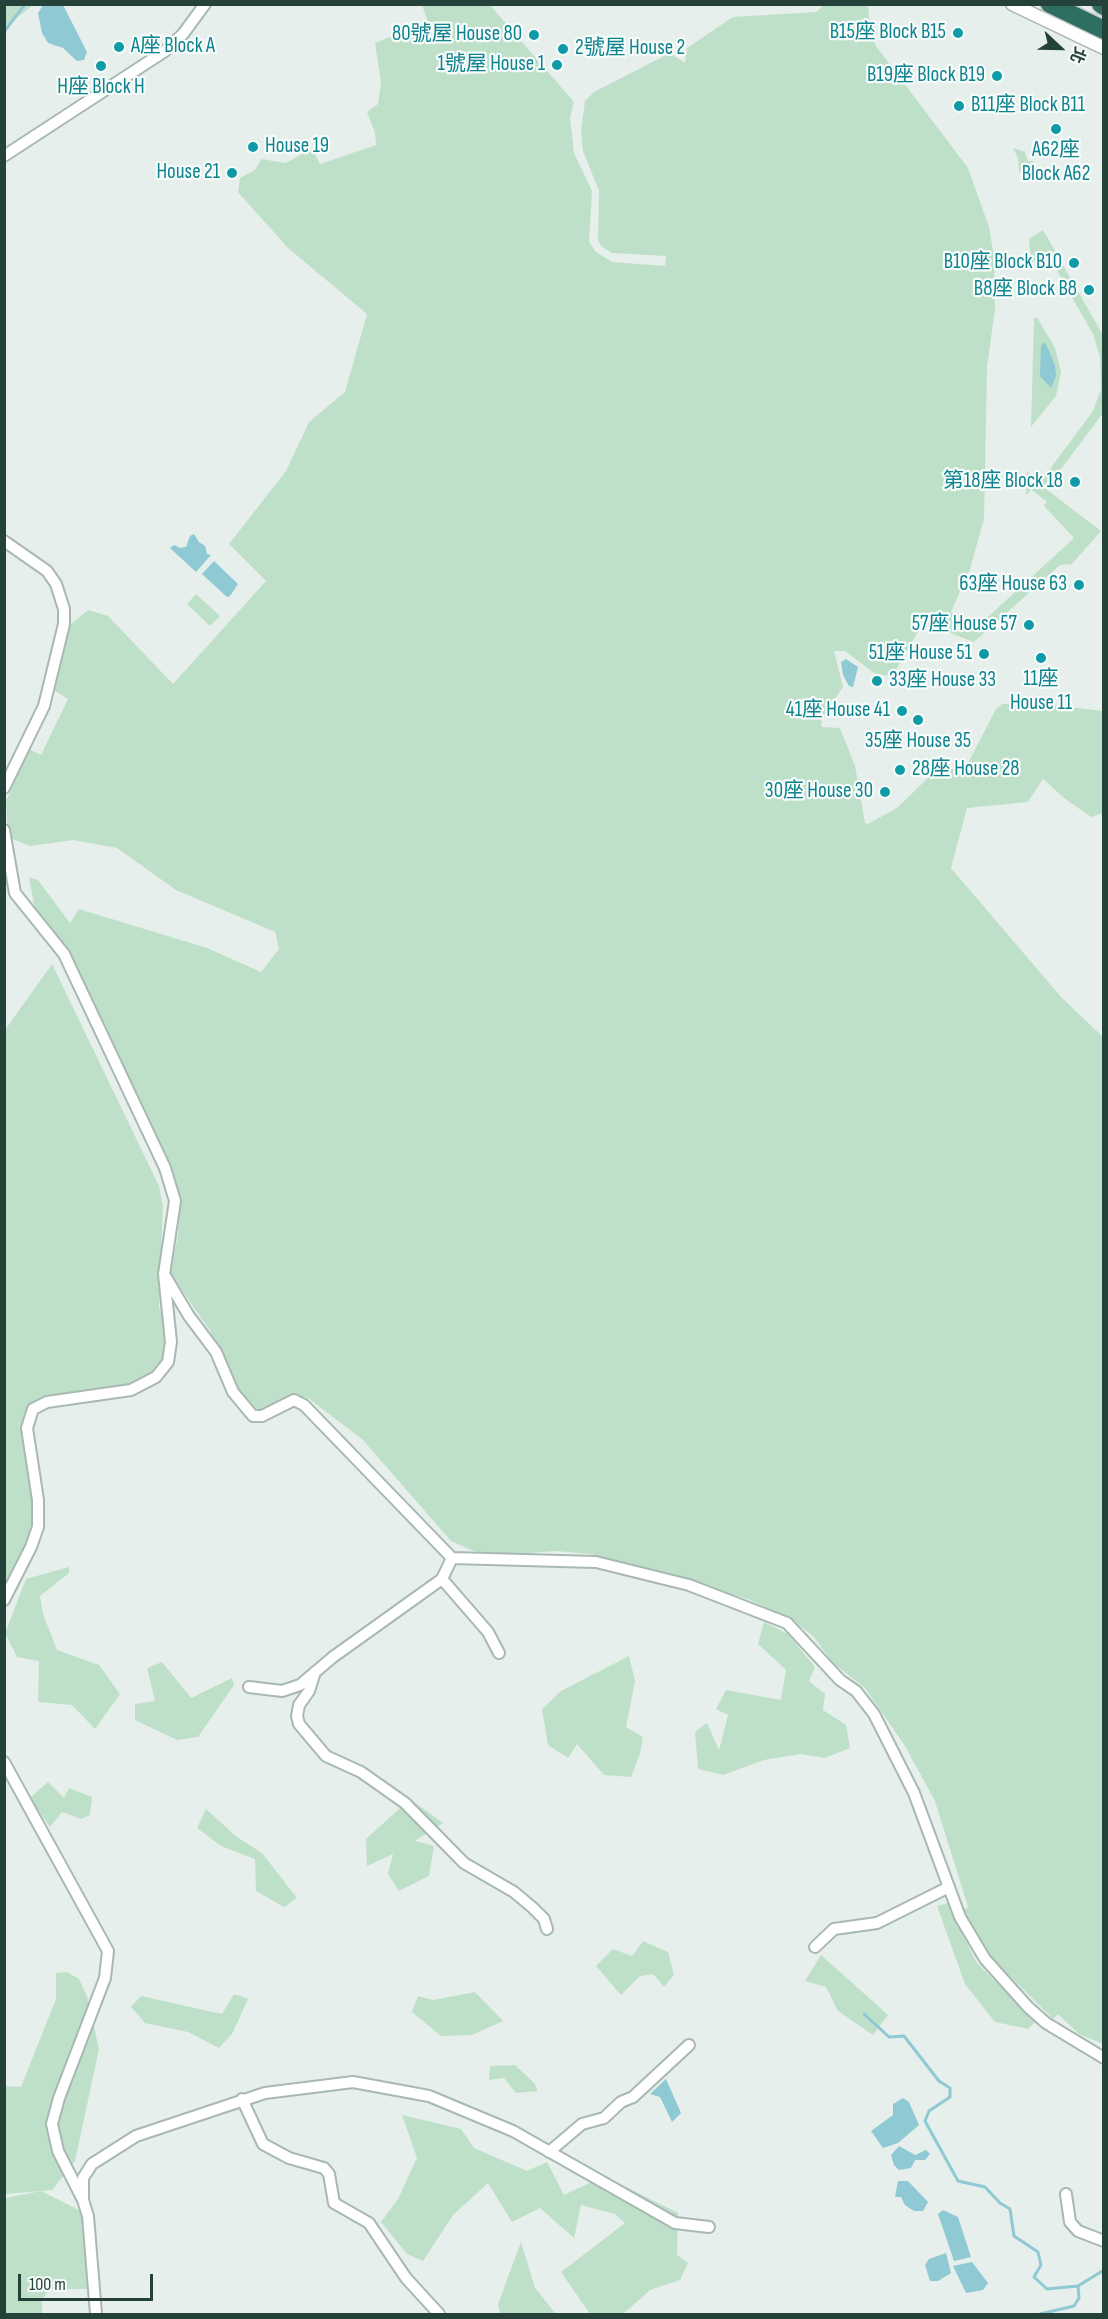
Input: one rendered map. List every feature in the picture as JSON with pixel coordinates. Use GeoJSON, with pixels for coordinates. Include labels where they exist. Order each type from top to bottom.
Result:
{"type":"FeatureCollection","features":[{"type":"Feature","properties":{"kind":"highway"},"geometry":{"type":"LineString","coordinates":[[1050,4],[1104,30]]}},
{"type":"Feature","properties":{"kind":"street"},"geometry":{"type":"LineString","coordinates":[[4,156],[165,51],[183,34],[205,4]]}},
{"type":"Feature","properties":{"kind":"street"},"geometry":{"type":"LineString","coordinates":[[1012,4],[1104,48]]}},
{"type":"Feature","properties":{"kind":"street"},"geometry":{"type":"LineString","coordinates":[[4,541],[47,572],[56,585],[64,617],[44,706],[4,788]]}},
{"type":"Feature","properties":{"kind":"street"},"geometry":{"type":"LineString","coordinates":[[4,830],[15,893],[64,954],[168,1174],[175,1208],[164,1274],[171,1347],[168,1362],[160,1374],[131,1390],[47,1402],[30,1413],[27,1428],[38,1500],[38,1527],[34,1540],[4,1600]]}},
{"type":"Feature","properties":{"kind":"street"},"geometry":{"type":"LineString","coordinates":[[164,1274],[189,1316],[216,1352],[232,1392],[253,1416],[262,1416],[294,1400],[304,1405],[452,1558],[596,1562],[689,1585],[787,1623],[840,1680],[856,1691],[874,1714],[914,1793],[960,1917],[985,1959],[1028,2007],[1062,2035],[1104,2058]]}},
{"type":"Feature","properties":{"kind":"street"},"geometry":{"type":"LineString","coordinates":[[249,1687],[282,1691],[300,1685],[442,1579],[452,1558]]}},
{"type":"Feature","properties":{"kind":"street"},"geometry":{"type":"LineString","coordinates":[[442,1579],[488,1632],[499,1653]]}},
{"type":"Feature","properties":{"kind":"street"},"geometry":{"type":"LineString","coordinates":[[315,1672],[309,1691],[299,1705],[297,1716],[299,1724],[326,1756],[361,1772],[405,1803],[464,1863],[513,1892],[533,1908],[544,1919],[547,1929]]}},
{"type":"Feature","properties":{"kind":"street"},"geometry":{"type":"LineString","coordinates":[[4,1762],[108,1952],[105,1978],[56,2106],[52,2124],[57,2151],[83,2200],[88,2216],[96,2314]]}},
{"type":"Feature","properties":{"kind":"street"},"geometry":{"type":"LineString","coordinates":[[815,1947],[834,1929],[877,1923],[949,1887]]}},
{"type":"Feature","properties":{"kind":"street"},"geometry":{"type":"LineString","coordinates":[[549,2152],[582,2124],[604,2118],[621,2102],[633,2097],[689,2045]]}},
{"type":"Feature","properties":{"kind":"street"},"geometry":{"type":"LineString","coordinates":[[83,2200],[83,2178],[92,2163],[136,2136],[265,2093],[353,2082],[429,2096],[492,2122],[675,2223],[709,2227]]}},
{"type":"Feature","properties":{"kind":"street"},"geometry":{"type":"LineString","coordinates":[[242,2099],[263,2144],[289,2158],[324,2168],[329,2174],[334,2204],[369,2223],[406,2278],[440,2314]]}},
{"type":"Feature","properties":{"kind":"street"},"geometry":{"type":"LineString","coordinates":[[1066,2194],[1070,2222],[1078,2231],[1104,2241]]}},
{"type":"Feature","properties":{"kind":"green space"},"geometry":{"type":"Polygon","coordinates":[[[5,4],[33,4],[33,5],[5,27],[5,4]]]}},
{"type":"Feature","properties":{"kind":"green space"},"geometry":{"type":"Polygon","coordinates":[[[422,5],[490,5],[574,102],[570,117],[574,153],[592,191],[589,242],[596,252],[612,262],[665,266],[666,256],[612,253],[601,246],[598,239],[599,191],[583,151],[581,131],[585,101],[594,92],[670,53],[685,63],[687,48],[733,17],[817,12],[823,5],[868,5],[870,28],[876,46],[968,168],[989,227],[994,257],[995,309],[987,367],[984,519],[970,569],[951,612],[970,620],[977,627],[1074,538],[1044,506],[1047,502],[1031,489],[1026,495],[1027,472],[1041,481],[1093,411],[1101,389],[1100,357],[1093,334],[1047,253],[1031,263],[1029,239],[1043,230],[1103,335],[1103,413],[1046,489],[1101,531],[1072,564],[1060,565],[974,642],[923,623],[893,675],[888,676],[874,673],[845,651],[834,651],[843,687],[821,719],[822,727],[840,728],[855,766],[865,823],[868,824],[897,808],[932,774],[967,765],[996,709],[1002,704],[1037,703],[1103,711],[1103,813],[1091,817],[1064,798],[1043,779],[1028,802],[967,808],[951,868],[1061,997],[1103,1037],[1103,2044],[1079,2034],[1058,2014],[1053,2019],[990,1956],[964,1911],[968,1907],[935,1801],[905,1746],[865,1688],[833,1663],[813,1636],[791,1619],[748,1599],[591,1554],[555,1551],[489,1556],[471,1550],[451,1541],[362,1439],[308,1398],[292,1395],[263,1411],[248,1405],[202,1341],[211,1332],[170,1273],[178,1235],[179,1201],[69,953],[35,909],[29,877],[38,880],[70,923],[79,909],[207,948],[261,972],[279,949],[275,932],[176,890],[117,848],[73,840],[30,846],[8,837],[6,801],[29,749],[41,755],[68,699],[52,689],[68,627],[88,610],[108,616],[173,684],[266,581],[229,544],[286,471],[309,422],[345,392],[367,314],[288,248],[238,192],[240,178],[255,170],[261,159],[286,163],[312,148],[320,164],[376,145],[375,133],[367,112],[378,104],[381,82],[375,43],[428,22],[422,5]]]}},
{"type":"Feature","properties":{"kind":"green space"},"geometry":{"type":"Polygon","coordinates":[[[1013,148],[1025,152],[1028,161],[1033,161],[1033,176],[1026,180],[1019,171],[1018,158],[1013,148]]]}},
{"type":"Feature","properties":{"kind":"green space"},"geometry":{"type":"Polygon","coordinates":[[[1037,317],[1055,348],[1061,372],[1056,396],[1031,427],[1034,319],[1037,317]]]}},
{"type":"Feature","properties":{"kind":"green space"},"geometry":{"type":"Polygon","coordinates":[[[196,594],[220,616],[210,626],[187,604],[196,594]]]}},
{"type":"Feature","properties":{"kind":"green space"},"geometry":{"type":"Polygon","coordinates":[[[52,964],[159,1186],[163,1206],[159,1308],[174,1332],[174,1359],[162,1360],[148,1379],[116,1388],[42,1399],[24,1425],[33,1499],[32,1536],[18,1570],[5,1585],[5,1030],[52,964]]]}},
{"type":"Feature","properties":{"kind":"green space"},"geometry":{"type":"Polygon","coordinates":[[[69,1567],[69,1573],[40,1596],[43,1614],[57,1650],[99,1665],[120,1694],[95,1729],[72,1705],[38,1702],[39,1661],[17,1657],[5,1633],[26,1579],[69,1567]]]}},
{"type":"Feature","properties":{"kind":"green space"},"geometry":{"type":"Polygon","coordinates":[[[764,1622],[788,1634],[815,1667],[809,1681],[825,1694],[823,1710],[846,1725],[850,1748],[825,1758],[801,1754],[764,1760],[723,1775],[698,1769],[695,1732],[707,1723],[719,1750],[728,1715],[716,1709],[726,1690],[781,1700],[786,1670],[758,1644],[764,1622]]]}},
{"type":"Feature","properties":{"kind":"green space"},"geometry":{"type":"Polygon","coordinates":[[[629,1656],[635,1681],[626,1727],[643,1737],[640,1754],[631,1777],[604,1775],[577,1744],[568,1758],[548,1745],[542,1709],[561,1691],[629,1656]]]}},
{"type":"Feature","properties":{"kind":"green space"},"geometry":{"type":"Polygon","coordinates":[[[162,1662],[191,1698],[232,1678],[234,1685],[198,1737],[177,1740],[135,1720],[135,1704],[155,1701],[147,1668],[162,1662]]]}},
{"type":"Feature","properties":{"kind":"green space"},"geometry":{"type":"Polygon","coordinates":[[[48,1782],[64,1798],[69,1788],[92,1797],[90,1815],[81,1819],[62,1812],[50,1827],[30,1798],[48,1782]]]}},
{"type":"Feature","properties":{"kind":"green space"},"geometry":{"type":"Polygon","coordinates":[[[410,1799],[443,1823],[415,1841],[434,1846],[429,1876],[399,1891],[388,1874],[393,1854],[367,1866],[366,1839],[410,1799]]]}},
{"type":"Feature","properties":{"kind":"green space"},"geometry":{"type":"Polygon","coordinates":[[[206,1809],[237,1837],[262,1853],[297,1898],[284,1907],[256,1891],[255,1859],[221,1846],[197,1828],[206,1809]]]}},
{"type":"Feature","properties":{"kind":"green space"},"geometry":{"type":"Polygon","coordinates":[[[948,1903],[976,1962],[1035,2022],[1028,2029],[995,2022],[965,1984],[937,1906],[948,1903]]]}},
{"type":"Feature","properties":{"kind":"green space"},"geometry":{"type":"Polygon","coordinates":[[[643,1941],[668,1952],[674,1975],[664,1987],[653,1974],[640,1976],[621,1995],[596,1966],[613,1949],[632,1956],[643,1941]]]}},
{"type":"Feature","properties":{"kind":"green space"},"geometry":{"type":"Polygon","coordinates":[[[821,1955],[888,2015],[873,2035],[838,2011],[826,1987],[805,1981],[821,1955]]]}},
{"type":"Feature","properties":{"kind":"green space"},"geometry":{"type":"Polygon","coordinates":[[[67,1972],[79,1979],[87,1996],[99,2049],[75,2161],[52,2190],[5,2194],[5,2086],[21,2087],[56,1999],[56,1973],[67,1972]]]}},
{"type":"Feature","properties":{"kind":"green space"},"geometry":{"type":"Polygon","coordinates":[[[475,1992],[503,2021],[472,2035],[441,2036],[412,2012],[418,1996],[433,2000],[475,1992]]]}},
{"type":"Feature","properties":{"kind":"green space"},"geometry":{"type":"Polygon","coordinates":[[[234,1994],[248,1999],[232,2034],[219,2048],[188,2032],[145,2023],[131,2007],[141,1996],[222,2014],[234,1994]]]}},
{"type":"Feature","properties":{"kind":"green space"},"geometry":{"type":"Polygon","coordinates":[[[515,2065],[534,2083],[538,2091],[516,2093],[504,2078],[489,2080],[490,2066],[515,2065]]]}},
{"type":"Feature","properties":{"kind":"green space"},"geometry":{"type":"Polygon","coordinates":[[[402,2115],[461,2129],[474,2148],[527,2171],[547,2162],[564,2195],[604,2176],[678,2213],[677,2255],[688,2263],[680,2280],[650,2290],[623,2314],[590,2314],[561,2272],[625,2223],[615,2214],[581,2205],[574,2238],[540,2208],[512,2222],[488,2183],[453,2215],[423,2261],[407,2254],[381,2222],[398,2199],[417,2158],[402,2115]]]}},
{"type":"Feature","properties":{"kind":"green space"},"geometry":{"type":"Polygon","coordinates":[[[41,2191],[79,2210],[83,2217],[90,2289],[49,2289],[42,2300],[42,2314],[5,2314],[5,2198],[41,2191]]]}},
{"type":"Feature","properties":{"kind":"green space"},"geometry":{"type":"Polygon","coordinates":[[[521,2242],[535,2288],[556,2314],[500,2314],[498,2304],[521,2242]]]}},
{"type":"Feature","properties":{"kind":"water"},"geometry":{"type":"Polygon","coordinates":[[[43,5],[63,5],[87,52],[84,60],[77,61],[63,48],[48,43],[42,33],[38,13],[43,5]]]}},
{"type":"Feature","properties":{"kind":"water"},"geometry":{"type":"Polygon","coordinates":[[[1045,342],[1055,365],[1056,376],[1051,388],[1040,376],[1041,345],[1045,342]]]}},
{"type":"Feature","properties":{"kind":"water"},"geometry":{"type":"Polygon","coordinates":[[[194,534],[205,546],[207,554],[211,555],[196,572],[170,548],[174,545],[180,548],[186,547],[190,536],[194,534]]]}},
{"type":"Feature","properties":{"kind":"water"},"geometry":{"type":"Polygon","coordinates":[[[214,561],[238,584],[230,596],[227,597],[202,574],[214,561]]]}},
{"type":"Feature","properties":{"kind":"water"},"geometry":{"type":"Polygon","coordinates":[[[846,659],[858,667],[853,687],[849,686],[843,675],[841,662],[846,659]]]}},
{"type":"Feature","properties":{"kind":"water"},"geometry":{"type":"Polygon","coordinates":[[[666,2079],[681,2113],[672,2122],[660,2097],[650,2094],[666,2079]]]}},
{"type":"Feature","properties":{"kind":"water"},"geometry":{"type":"Polygon","coordinates":[[[903,2098],[909,2102],[919,2125],[898,2143],[883,2148],[871,2131],[893,2115],[893,2104],[903,2098]]]}},
{"type":"Feature","properties":{"kind":"water"},"geometry":{"type":"Polygon","coordinates":[[[899,2146],[915,2155],[926,2150],[930,2154],[925,2160],[915,2160],[911,2168],[899,2170],[894,2165],[891,2155],[899,2146]]]}},
{"type":"Feature","properties":{"kind":"water"},"geometry":{"type":"Polygon","coordinates":[[[898,2181],[908,2181],[928,2202],[923,2211],[914,2211],[905,2205],[901,2197],[895,2197],[898,2181]]]}},
{"type":"Feature","properties":{"kind":"water"},"geometry":{"type":"Polygon","coordinates":[[[943,2210],[958,2217],[971,2257],[954,2261],[938,2214],[943,2210]]]}},
{"type":"Feature","properties":{"kind":"water"},"geometry":{"type":"Polygon","coordinates":[[[946,2253],[951,2273],[938,2281],[930,2281],[925,2265],[929,2259],[946,2253]]]}},
{"type":"Feature","properties":{"kind":"water"},"geometry":{"type":"Polygon","coordinates":[[[972,2262],[988,2283],[983,2290],[966,2293],[953,2266],[972,2262]]]}},
{"type":"Feature","properties":{"kind":"waterway"},"geometry":{"type":"LineString","coordinates":[[4,32],[25,4]]}},
{"type":"Feature","properties":{"kind":"waterway"},"geometry":{"type":"LineString","coordinates":[[864,2014],[889,2037],[904,2036],[939,2081],[950,2088],[950,2097],[929,2111],[925,2121],[958,2181],[985,2187],[1000,2203],[1010,2209],[1014,2236],[1038,2252],[1041,2265],[1034,2277],[1047,2289],[1078,2286],[1104,2270]]}},
{"type":"Feature","properties":{"kind":"waterway"},"geometry":{"type":"LineString","coordinates":[[1040,2314],[1074,2306],[1079,2298],[1078,2286]]}},
{"type":"Feature","properties":{"kind":"place","name":"B15座 Block B15"},"geometry":{"type":"Point","coordinates":[958,33]}},
{"type":"Feature","properties":{"kind":"place","name":"80號屋 House 80"},"geometry":{"type":"Point","coordinates":[534,35]}},
{"type":"Feature","properties":{"kind":"place","name":"A座 Block A"},"geometry":{"type":"Point","coordinates":[119,47]}},
{"type":"Feature","properties":{"kind":"place","name":"2號屋 House 2"},"geometry":{"type":"Point","coordinates":[563,49]}},
{"type":"Feature","properties":{"kind":"place","name":"1號屋 House 1"},"geometry":{"type":"Point","coordinates":[557,65]}},
{"type":"Feature","properties":{"kind":"place","name":"H座 Block H"},"geometry":{"type":"Point","coordinates":[101,66]}},
{"type":"Feature","properties":{"kind":"place","name":"B19座 Block B19"},"geometry":{"type":"Point","coordinates":[997,76]}},
{"type":"Feature","properties":{"kind":"place","name":"B11座 Block B11"},"geometry":{"type":"Point","coordinates":[959,106]}},
{"type":"Feature","properties":{"kind":"place","name":"A62座 Block A62"},"geometry":{"type":"Point","coordinates":[1056,129]}},
{"type":"Feature","properties":{"kind":"place","name":"House 19"},"geometry":{"type":"Point","coordinates":[253,147]}},
{"type":"Feature","properties":{"kind":"place","name":"House 21"},"geometry":{"type":"Point","coordinates":[232,173]}},
{"type":"Feature","properties":{"kind":"place","name":"B10座 Block B10"},"geometry":{"type":"Point","coordinates":[1074,263]}},
{"type":"Feature","properties":{"kind":"place","name":"B8座 Block B8"},"geometry":{"type":"Point","coordinates":[1089,290]}},
{"type":"Feature","properties":{"kind":"place","name":"第18座 Block 18"},"geometry":{"type":"Point","coordinates":[1075,482]}},
{"type":"Feature","properties":{"kind":"place","name":"63座 House 63"},"geometry":{"type":"Point","coordinates":[1079,585]}},
{"type":"Feature","properties":{"kind":"place","name":"57座 House 57"},"geometry":{"type":"Point","coordinates":[1029,625]}},
{"type":"Feature","properties":{"kind":"place","name":"51座 House 51"},"geometry":{"type":"Point","coordinates":[984,654]}},
{"type":"Feature","properties":{"kind":"place","name":"11座 House 11"},"geometry":{"type":"Point","coordinates":[1041,658]}},
{"type":"Feature","properties":{"kind":"place","name":"33座 House 33"},"geometry":{"type":"Point","coordinates":[877,681]}},
{"type":"Feature","properties":{"kind":"place","name":"41座 House 41"},"geometry":{"type":"Point","coordinates":[902,711]}},
{"type":"Feature","properties":{"kind":"place","name":"35座 House 35"},"geometry":{"type":"Point","coordinates":[918,720]}},
{"type":"Feature","properties":{"kind":"place","name":"28座 House 28"},"geometry":{"type":"Point","coordinates":[900,770]}},
{"type":"Feature","properties":{"kind":"place","name":"30座 House 30"},"geometry":{"type":"Point","coordinates":[885,792]}}]}
